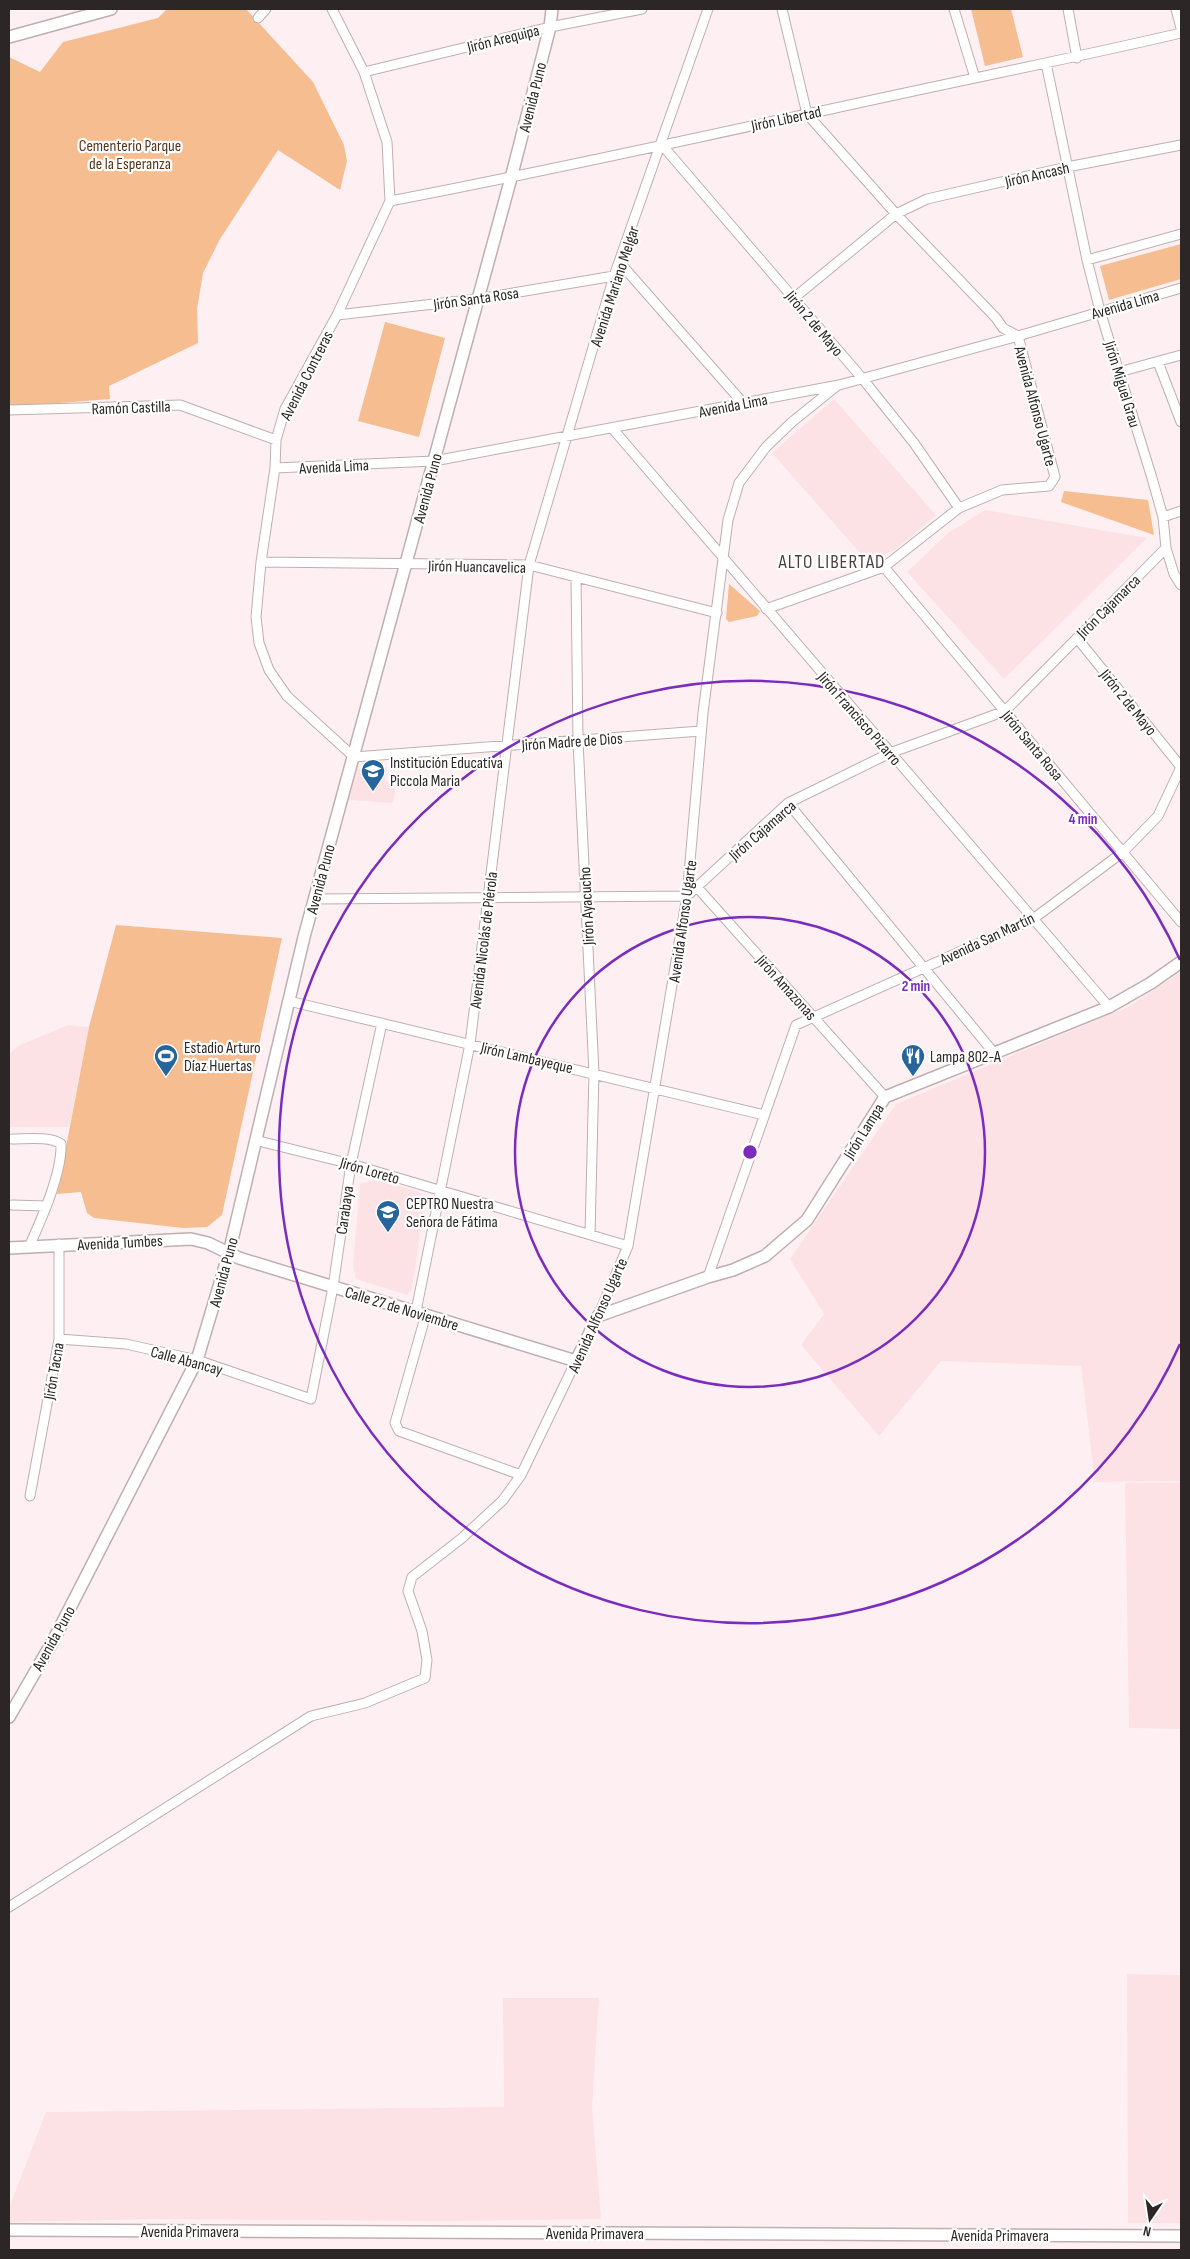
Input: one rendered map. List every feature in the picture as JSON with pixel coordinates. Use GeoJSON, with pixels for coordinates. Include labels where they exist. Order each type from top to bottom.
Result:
{"type":"FeatureCollection","features":[{"type":"Feature","properties":{"kind":"street"},"geometry":{"type":"LineString","coordinates":[[9,37],[111,9]]}},
{"type":"Feature","properties":{"kind":"street"},"geometry":{"type":"LineString","coordinates":[[258,18],[266,9]]}},
{"type":"Feature","properties":{"kind":"street","name":"Avenida Contreras"},"geometry":{"type":"LineString","coordinates":[[332,9],[364,72],[387,142],[390,201],[337,315],[285,409],[276,440],[275,468],[261,562],[256,617],[259,643],[269,670],[287,696],[354,757]]}},
{"type":"Feature","properties":{"kind":"street","name":"Avenida Puno"},"geometry":{"type":"LineString","coordinates":[[9,1717],[53,1641],[197,1360],[229,1252],[315,899],[511,178],[550,27],[552,9]]}},
{"type":"Feature","properties":{"kind":"street","name":"Jirón Arequipa"},"geometry":{"type":"LineString","coordinates":[[364,72],[550,27],[642,9]]}},
{"type":"Feature","properties":{"kind":"street","name":"Avenida Mariano Melgar"},"geometry":{"type":"LineString","coordinates":[[529,566],[614,276],[662,145],[708,9]]}},
{"type":"Feature","properties":{"kind":"street","name":"Avenida Alfonso Ugarte"},"geometry":{"type":"LineString","coordinates":[[766,609],[884,567],[959,508],[1002,490],[1049,486],[1055,477],[1018,336],[1003,328],[996,318],[896,214],[807,114],[782,9]]}},
{"type":"Feature","properties":{"kind":"street"},"geometry":{"type":"LineString","coordinates":[[954,9],[975,78]]}},
{"type":"Feature","properties":{"kind":"street"},"geometry":{"type":"LineString","coordinates":[[1068,9],[1077,58]]}},
{"type":"Feature","properties":{"kind":"street"},"geometry":{"type":"LineString","coordinates":[[1176,9],[1181,28]]}},
{"type":"Feature","properties":{"kind":"street","name":"Jirón Libertad"},"geometry":{"type":"LineString","coordinates":[[390,201],[511,178],[975,78],[1077,58],[1181,34]]}},
{"type":"Feature","properties":{"kind":"street","name":"Jirón Miguel Grau"},"geometry":{"type":"LineString","coordinates":[[1046,63],[1087,260],[1100,311],[1163,517],[1166,548],[1174,574],[1181,585]]}},
{"type":"Feature","properties":{"kind":"street","name":"Jirón 2 de Mayo"},"geometry":{"type":"LineString","coordinates":[[662,145],[862,378],[914,443],[959,508]]}},
{"type":"Feature","properties":{"kind":"street","name":"Jirón Ancash"},"geometry":{"type":"LineString","coordinates":[[794,298],[896,214],[927,200],[1067,167],[1181,145]]}},
{"type":"Feature","properties":{"kind":"street"},"geometry":{"type":"LineString","coordinates":[[1087,260],[1181,234]]}},
{"type":"Feature","properties":{"kind":"street"},"geometry":{"type":"LineString","coordinates":[[620,263],[743,403]]}},
{"type":"Feature","properties":{"kind":"street","name":"Jirón Santa Rosa"},"geometry":{"type":"LineString","coordinates":[[337,315],[478,299],[614,276]]}},
{"type":"Feature","properties":{"kind":"street","name":"Avenida Lima"},"geometry":{"type":"LineString","coordinates":[[275,468],[434,462],[838,385],[1018,336],[1181,288]]}},
{"type":"Feature","properties":{"kind":"street"},"geometry":{"type":"LineString","coordinates":[[1119,372],[1181,355]]}},
{"type":"Feature","properties":{"kind":"street"},"geometry":{"type":"LineString","coordinates":[[1158,362],[1181,422]]}},
{"type":"Feature","properties":{"kind":"street","name":"Avenida Alfonso Ugarte"},"geometry":{"type":"LineString","coordinates":[[9,1907],[311,1716],[365,1703],[425,1678],[427,1660],[422,1631],[408,1591],[412,1577],[462,1538],[503,1500],[521,1475],[598,1316],[628,1246],[687,896],[701,731],[717,613],[722,557],[728,520],[740,482],[766,447],[785,428],[838,385]]}},
{"type":"Feature","properties":{"kind":"street","name":"Ramón Castilla"},"geometry":{"type":"LineString","coordinates":[[9,410],[180,405],[276,440]]}},
{"type":"Feature","properties":{"kind":"street","name":"Jirón Francisco Pizarro"},"geometry":{"type":"LineString","coordinates":[[612,428],[1108,1007]]}},
{"type":"Feature","properties":{"kind":"street"},"geometry":{"type":"LineString","coordinates":[[1163,517],[1181,510]]}},
{"type":"Feature","properties":{"kind":"street","name":"Jirón Cajamarca"},"geometry":{"type":"LineString","coordinates":[[687,896],[698,888],[788,803],[890,753],[1005,711],[1166,548]]}},
{"type":"Feature","properties":{"kind":"street","name":"Jirón Huancavelica"},"geometry":{"type":"LineString","coordinates":[[261,562],[529,566],[717,613]]}},
{"type":"Feature","properties":{"kind":"street","name":"Avenida Nicolás de Piérola"},"geometry":{"type":"LineString","coordinates":[[521,1475],[399,1431],[394,1423],[421,1313],[440,1190],[470,1044],[529,566]]}},
{"type":"Feature","properties":{"kind":"street","name":"Jirón Santa Rosa"},"geometry":{"type":"LineString","coordinates":[[884,567],[1181,922]]}},
{"type":"Feature","properties":{"kind":"street","name":"Jirón Ayacucho"},"geometry":{"type":"LineString","coordinates":[[576,578],[578,741],[594,1073],[590,1234]]}},
{"type":"Feature","properties":{"kind":"street","name":"Jirón 2 de Mayo"},"geometry":{"type":"LineString","coordinates":[[1077,638],[1181,767]]}},
{"type":"Feature","properties":{"kind":"street","name":"Jirón Madre de Dios"},"geometry":{"type":"LineString","coordinates":[[354,757],[701,731]]}},
{"type":"Feature","properties":{"kind":"street","name":"Avenida San Martín"},"geometry":{"type":"LineString","coordinates":[[708,1277],[796,1025],[1033,919],[1123,852],[1158,816],[1181,767]]}},
{"type":"Feature","properties":{"kind":"street"},"geometry":{"type":"LineString","coordinates":[[788,803],[994,1053]]}},
{"type":"Feature","properties":{"kind":"street","name":"Jirón Amazonas"},"geometry":{"type":"LineString","coordinates":[[689,877],[885,1097]]}},
{"type":"Feature","properties":{"kind":"street"},"geometry":{"type":"LineString","coordinates":[[315,899],[687,896]]}},
{"type":"Feature","properties":{"kind":"street","name":"Jirón Lampa"},"geometry":{"type":"LineString","coordinates":[[598,1316],[733,1270],[765,1256],[807,1220],[885,1097],[1108,1007],[1151,983],[1181,962]]}},
{"type":"Feature","properties":{"kind":"street","name":"Jirón Lambayeque"},"geometry":{"type":"LineString","coordinates":[[289,1001],[764,1115]]}},
{"type":"Feature","properties":{"kind":"street","name":"Carabaya"},"geometry":{"type":"LineString","coordinates":[[312,1399],[333,1287],[351,1164],[382,1023]]}},
{"type":"Feature","properties":{"kind":"street"},"geometry":{"type":"LineString","coordinates":[[12,1139],[39,1140],[61,1144],[58,1164],[46,1206],[29,1247]]}},
{"type":"Feature","properties":{"kind":"street","name":"Jirón Loreto"},"geometry":{"type":"LineString","coordinates":[[255,1140],[351,1164],[628,1246]]}},
{"type":"Feature","properties":{"kind":"street"},"geometry":{"type":"LineString","coordinates":[[12,1205],[46,1206]]}},
{"type":"Feature","properties":{"kind":"street","name":"Avenida Tumbes"},"geometry":{"type":"LineString","coordinates":[[9,1248],[59,1244],[191,1239],[208,1243],[229,1252]]}},
{"type":"Feature","properties":{"kind":"street","name":"Jirón Tacna"},"geometry":{"type":"LineString","coordinates":[[30,1496],[59,1339],[59,1244]]}},
{"type":"Feature","properties":{"kind":"street","name":"Calle 27 de Noviembre"},"geometry":{"type":"LineString","coordinates":[[229,1252],[239,1258],[576,1361]]}},
{"type":"Feature","properties":{"kind":"street","name":"Calle Abancay"},"geometry":{"type":"LineString","coordinates":[[59,1339],[126,1344],[197,1360],[312,1399]]}},
{"type":"Feature","properties":{"kind":"street","name":"Avenida Primavera"},"geometry":{"type":"LineString","coordinates":[[9,2230],[1181,2236]]}},
{"type":"Feature","properties":{"kind":"shaded area"},"geometry":{"type":"Polygon","coordinates":[[[834,399],[936,515],[895,550],[867,561],[772,453],[834,399]]]}},
{"type":"Feature","properties":{"kind":"shaded area"},"geometry":{"type":"Polygon","coordinates":[[[985,510],[1147,538],[1004,679],[907,572],[948,533],[985,510]]]}},
{"type":"Feature","properties":{"kind":"shaded area","name":"Institución Educativa Piccola Maria"},"geometry":{"type":"Polygon","coordinates":[[[387,767],[385,781],[396,784],[393,803],[349,800],[357,769],[387,767]]]}},
{"type":"Feature","properties":{"kind":"shaded area"},"geometry":{"type":"Polygon","coordinates":[[[1181,972],[1181,1481],[1095,1482],[1081,1366],[941,1361],[879,1436],[801,1345],[824,1314],[790,1259],[896,1104],[1128,1007],[1181,972]]]}},
{"type":"Feature","properties":{"kind":"shaded area"},"geometry":{"type":"Polygon","coordinates":[[[68,1025],[89,1027],[69,1127],[9,1127],[9,1054],[18,1046],[68,1025]]]}},
{"type":"Feature","properties":{"kind":"shaded area","name":"CEPTRO Nuestra Señora de Fátima"},"geometry":{"type":"Polygon","coordinates":[[[374,1180],[418,1191],[425,1199],[412,1289],[407,1295],[356,1279],[353,1267],[360,1184],[374,1180]]]}},
{"type":"Feature","properties":{"kind":"shaded area"},"geometry":{"type":"Polygon","coordinates":[[[1125,1483],[1181,1483],[1181,1729],[1129,1728],[1125,1483]]]}},
{"type":"Feature","properties":{"kind":"shaded area"},"geometry":{"type":"Polygon","coordinates":[[[1127,1974],[1181,1975],[1181,2223],[1128,2223],[1127,1974]]]}},
{"type":"Feature","properties":{"kind":"shaded area"},"geometry":{"type":"Polygon","coordinates":[[[503,1998],[599,1998],[592,2107],[601,2219],[445,2221],[161,2219],[9,2222],[9,2208],[46,2112],[504,2107],[503,1998]]]}},
{"type":"Feature","properties":{"kind":"green space","name":"Cementerio Parque de la Esperanza"},"geometry":{"type":"Polygon","coordinates":[[[167,9],[246,9],[313,82],[344,145],[347,161],[340,190],[278,150],[220,239],[203,273],[197,309],[198,343],[109,386],[110,399],[9,407],[9,57],[40,72],[63,42],[158,18],[167,9]]]}},
{"type":"Feature","properties":{"kind":"green space"},"geometry":{"type":"Polygon","coordinates":[[[971,9],[1011,9],[1023,57],[985,66],[971,9]]]}},
{"type":"Feature","properties":{"kind":"green space"},"geometry":{"type":"Polygon","coordinates":[[[1181,244],[1181,279],[1109,300],[1100,266],[1181,244]]]}},
{"type":"Feature","properties":{"kind":"green space"},"geometry":{"type":"Polygon","coordinates":[[[385,322],[445,338],[419,437],[358,421],[385,322]]]}},
{"type":"Feature","properties":{"kind":"green space"},"geometry":{"type":"Polygon","coordinates":[[[1064,491],[1148,500],[1154,535],[1061,502],[1064,491]]]}},
{"type":"Feature","properties":{"kind":"green space"},"geometry":{"type":"Polygon","coordinates":[[[729,584],[760,611],[757,616],[729,622],[726,619],[729,584]]]}},
{"type":"Feature","properties":{"kind":"green space","name":"Estadio Arturo Díaz Huertas"},"geometry":{"type":"Polygon","coordinates":[[[116,925],[282,938],[222,1215],[207,1227],[183,1228],[94,1218],[87,1213],[81,1192],[57,1194],[89,1027],[116,925]]]}},
{"type":"Feature","properties":{"kind":"place","name":"Institución Educativa Piccola Maria"},"geometry":{"type":"Point","coordinates":[373,792]}},
{"type":"Feature","properties":{"kind":"place","name":"Estadio Arturo Díaz Huertas"},"geometry":{"type":"Point","coordinates":[166,1077]}},
{"type":"Feature","properties":{"kind":"place","name":"Lampa 802-A"},"geometry":{"type":"Point","coordinates":[913,1077]}},
{"type":"Feature","properties":{"kind":"place","name":"CEPTRO Nuestra Señora de Fátima"},"geometry":{"type":"Point","coordinates":[388,1233]}},
{"type":"Feature","properties":{"kind":"district","name":"ALTO LIBERTAD"},"geometry":{"type":"Point","coordinates":[832,561]}}]}
